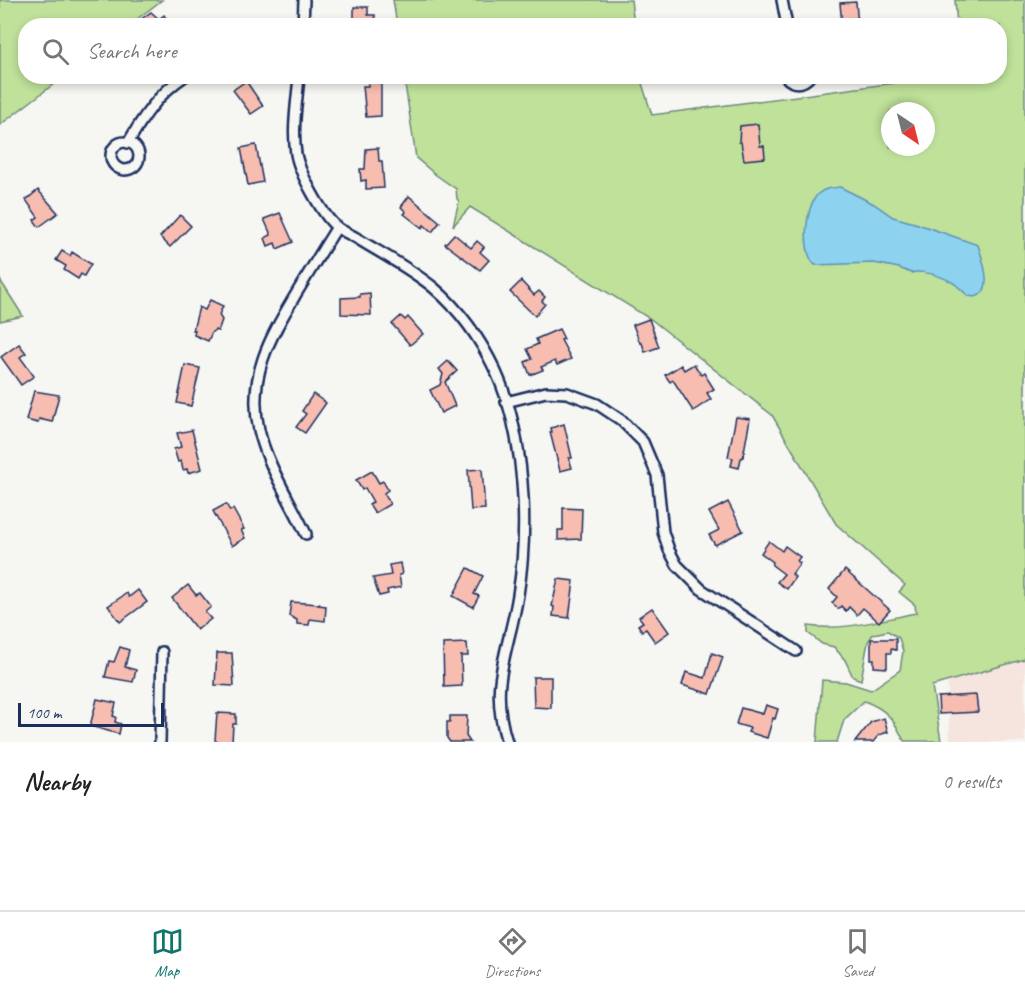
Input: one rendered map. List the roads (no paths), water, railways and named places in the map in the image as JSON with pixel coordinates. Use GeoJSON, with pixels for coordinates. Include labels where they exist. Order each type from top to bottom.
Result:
{"type":"FeatureCollection","features":[{"type":"Feature","properties":{"kind":"street"},"geometry":{"type":"LineString","coordinates":[[303,18],[304,0]]}},
{"type":"Feature","properties":{"kind":"street"},"geometry":{"type":"LineString","coordinates":[[782,0],[785,18]]}},
{"type":"Feature","properties":{"kind":"street"},"geometry":{"type":"LineString","coordinates":[[128,142],[144,116],[158,99],[176,84]]}},
{"type":"Feature","properties":{"kind":"street"},"geometry":{"type":"LineString","coordinates":[[298,84],[294,130],[296,154],[313,194],[337,227],[417,275],[452,305],[470,326],[484,350],[497,374],[506,402],[520,470],[524,535],[518,597],[498,692],[507,742]]}},
{"type":"Feature","properties":{"kind":"street"},"geometry":{"type":"LineString","coordinates":[[306,534],[267,453],[259,430],[256,402],[258,374],[263,354],[272,334],[337,227]]}},
{"type":"Feature","properties":{"kind":"street"},"geometry":{"type":"LineString","coordinates":[[506,402],[546,392],[567,393],[597,404],[621,420],[644,442],[657,475],[663,532],[677,565],[701,589],[796,651]]}},
{"type":"Feature","properties":{"kind":"street"},"geometry":{"type":"LineString","coordinates":[[160,742],[162,652]]}},
{"type":"Feature","properties":{"kind":"water"},"geometry":{"type":"Polygon","coordinates":[[[840,187],[874,204],[893,217],[978,245],[986,273],[983,292],[975,297],[970,296],[955,284],[939,276],[921,272],[911,273],[874,263],[815,265],[806,240],[810,209],[820,192],[840,187]]]}}]}
